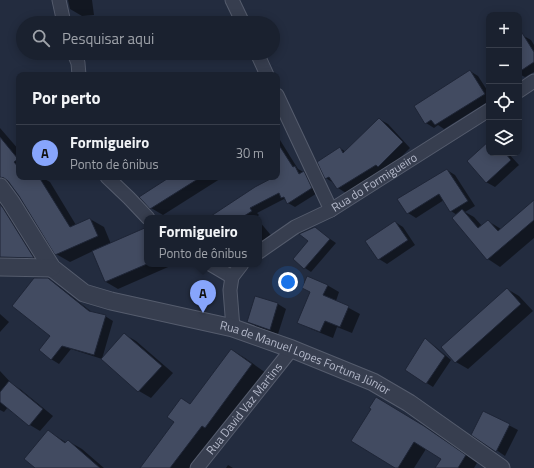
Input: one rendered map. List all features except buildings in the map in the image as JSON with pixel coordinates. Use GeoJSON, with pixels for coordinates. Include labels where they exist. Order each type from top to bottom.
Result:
{"type":"FeatureCollection","features":[{"type":"Feature","properties":{"kind":"street"},"geometry":{"type":"LineString","coordinates":[[60,0],[63,16]]}},
{"type":"Feature","properties":{"kind":"street"},"geometry":{"type":"LineString","coordinates":[[232,0],[240,16]]}},
{"type":"Feature","properties":{"kind":"street"},"geometry":{"type":"LineString","coordinates":[[77,60],[79,72]]}},
{"type":"Feature","properties":{"kind":"street"},"geometry":{"type":"LineString","coordinates":[[260,60],[266,72]]}},
{"type":"Feature","properties":{"kind":"street"},"geometry":{"type":"LineString","coordinates":[[522,89],[534,82]]}},
{"type":"Feature","properties":{"kind":"street"},"geometry":{"type":"LineString","coordinates":[[280,101],[332,210]]}},
{"type":"Feature","properties":{"kind":"street","name":"Rua do Formigueiro"},"geometry":{"type":"LineString","coordinates":[[262,250],[295,227],[332,210],[486,112]]}},
{"type":"Feature","properties":{"kind":"street"},"geometry":{"type":"LineString","coordinates":[[110,180],[145,215]]}},
{"type":"Feature","properties":{"kind":"street","name":"Rua de Manuel Lopes Fortuna Júnior"},"geometry":{"type":"LineString","coordinates":[[0,187],[52,268],[84,293],[111,301],[233,328],[292,349],[373,382],[409,403],[459,440],[501,468]]}},
{"type":"Feature","properties":{"kind":"street"},"geometry":{"type":"LineString","coordinates":[[0,267],[52,268]]}},
{"type":"Feature","properties":{"kind":"street"},"geometry":{"type":"LineString","coordinates":[[215,267],[232,277]]}},
{"type":"Feature","properties":{"kind":"street"},"geometry":{"type":"LineString","coordinates":[[233,328],[230,290],[232,277],[240,267]]}},
{"type":"Feature","properties":{"kind":"street","name":"Rua David Vaz Martins"},"geometry":{"type":"LineString","coordinates":[[197,468],[292,349]]}},
{"type":"Feature","properties":{"kind":"place","name":"Formigueiro"},"geometry":{"type":"Point","coordinates":[203,313]}}]}
